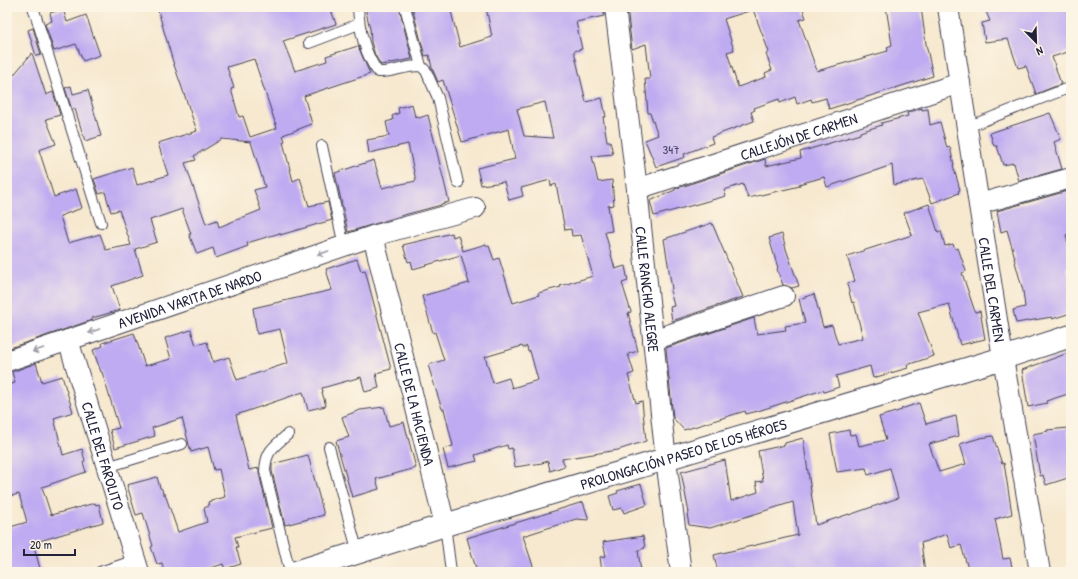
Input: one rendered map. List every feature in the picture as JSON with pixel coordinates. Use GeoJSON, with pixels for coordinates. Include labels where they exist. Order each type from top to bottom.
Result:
{"type":"FeatureCollection","features":[{"type":"Feature","properties":{"kind":"street","name":"CALLE RANCHO ALEGRE"},"geometry":{"type":"LineString","coordinates":[[615,7],[637,189],[666,460],[681,572]]}},
{"type":"Feature","properties":{"kind":"street","name":"CALLE DEL CARMEN"},"geometry":{"type":"LineString","coordinates":[[948,7],[1003,358],[1040,572]]}},
{"type":"Feature","properties":{"kind":"street","name":"CALLEJÓN DE CARMEN"},"geometry":{"type":"LineString","coordinates":[[637,189],[960,83]]}},
{"type":"Feature","properties":{"kind":"street"},"geometry":{"type":"LineString","coordinates":[[979,204],[1071,178]]}},
{"type":"Feature","properties":{"kind":"street","name":"AVENIDA VARITA DE NARDO"},"geometry":{"type":"LineString","coordinates":[[7,361],[373,236],[475,208]]}},
{"type":"Feature","properties":{"kind":"street","name":"CALLE DE LA HACIENDA"},"geometry":{"type":"LineString","coordinates":[[373,236],[445,525]]}},
{"type":"Feature","properties":{"kind":"street"},"geometry":{"type":"LineString","coordinates":[[653,340],[784,296]]}},
{"type":"Feature","properties":{"kind":"street","name":"PROLONGACIÓN PASEO DE LOS HÉROES"},"geometry":{"type":"LineString","coordinates":[[296,572],[445,525],[666,460],[1071,336]]}},
{"type":"Feature","properties":{"kind":"street","name":"CALLE DEL FAROLITO"},"geometry":{"type":"LineString","coordinates":[[68,340],[137,566]]}},
{"type":"Feature","properties":{"kind":"lane"},"geometry":{"type":"LineString","coordinates":[[33,7],[101,223]]}},
{"type":"Feature","properties":{"kind":"lane"},"geometry":{"type":"LineString","coordinates":[[358,7],[359,24],[370,58],[378,72],[413,65],[421,66]]}},
{"type":"Feature","properties":{"kind":"lane"},"geometry":{"type":"LineString","coordinates":[[405,7],[421,66],[426,71],[438,98],[458,183]]}},
{"type":"Feature","properties":{"kind":"lane"},"geometry":{"type":"LineString","coordinates":[[309,44],[359,24]]}},
{"type":"Feature","properties":{"kind":"lane"},"geometry":{"type":"LineString","coordinates":[[967,126],[1071,87]]}},
{"type":"Feature","properties":{"kind":"lane"},"geometry":{"type":"LineString","coordinates":[[322,146],[344,246]]}},
{"type":"Feature","properties":{"kind":"lane"},"geometry":{"type":"LineString","coordinates":[[288,434],[271,450],[266,459],[265,471],[290,572]]}},
{"type":"Feature","properties":{"kind":"lane"},"geometry":{"type":"LineString","coordinates":[[107,467],[182,444]]}},
{"type":"Feature","properties":{"kind":"lane"},"geometry":{"type":"LineString","coordinates":[[329,447],[358,552]]}},
{"type":"Feature","properties":{"kind":"lane","name":"CALLE DE LA HACIENDA"},"geometry":{"type":"LineString","coordinates":[[445,525],[451,572]]}},
{"type":"Feature","properties":{"kind":"lane"},"geometry":{"type":"LineString","coordinates":[[100,572],[137,566]]}},
{"type":"Feature","properties":{"kind":"building"},"geometry":{"type":"Polygon","coordinates":[[[157,7],[330,7],[336,24],[283,41],[295,71],[327,61],[326,56],[358,46],[370,74],[304,96],[312,124],[283,135],[285,141],[283,142],[293,181],[300,178],[309,206],[328,202],[332,220],[247,243],[248,246],[216,258],[213,248],[197,254],[189,234],[191,234],[182,209],[150,220],[157,242],[135,249],[143,275],[112,286],[120,310],[92,318],[92,320],[7,349],[7,83],[32,53],[46,95],[53,92],[60,115],[46,119],[56,144],[39,150],[54,197],[76,189],[82,208],[60,216],[68,243],[100,234],[106,250],[131,245],[119,210],[111,212],[105,192],[99,194],[94,179],[132,167],[137,185],[168,175],[158,143],[197,131],[173,62],[157,7]],[[254,59],[227,67],[234,88],[231,89],[239,117],[243,116],[250,137],[277,128],[254,59]],[[222,139],[194,156],[196,160],[185,163],[206,224],[217,220],[219,227],[261,210],[254,190],[265,187],[251,142],[222,139]]]}},
{"type":"Feature","properties":{"kind":"building"},"geometry":{"type":"Polygon","coordinates":[[[365,7],[399,7],[412,59],[381,65],[375,55],[371,42],[370,29],[365,7]]]}},
{"type":"Feature","properties":{"kind":"building"},"geometry":{"type":"Polygon","coordinates":[[[412,7],[450,7],[460,47],[492,37],[486,7],[604,7],[604,16],[576,22],[582,49],[574,51],[586,102],[602,98],[606,117],[603,117],[607,141],[610,141],[613,154],[592,156],[598,182],[612,180],[614,205],[608,206],[612,231],[605,232],[615,269],[625,266],[628,281],[622,283],[631,312],[628,313],[638,351],[628,354],[634,373],[628,375],[636,403],[642,401],[646,441],[618,450],[562,459],[565,466],[550,471],[548,461],[515,467],[512,448],[508,449],[507,445],[475,455],[477,461],[448,468],[443,449],[453,446],[444,409],[442,409],[428,365],[444,360],[435,332],[433,333],[422,296],[469,283],[461,255],[413,269],[411,261],[408,262],[403,245],[452,233],[453,237],[458,235],[463,251],[486,244],[489,246],[494,260],[499,258],[513,303],[539,295],[538,293],[593,276],[581,235],[572,236],[571,229],[565,230],[556,184],[551,186],[550,180],[521,188],[523,196],[509,200],[504,182],[481,185],[477,168],[515,159],[509,129],[462,142],[443,80],[438,82],[432,68],[429,55],[425,56],[412,7]],[[545,102],[517,109],[524,136],[553,138],[545,102]],[[522,346],[485,357],[493,383],[509,378],[512,388],[538,380],[530,351],[528,352],[527,346],[523,348],[522,346]]]}},
{"type":"Feature","properties":{"kind":"building"},"geometry":{"type":"Polygon","coordinates":[[[627,7],[751,7],[752,10],[724,19],[734,50],[727,52],[738,87],[766,77],[765,73],[772,70],[766,54],[769,52],[752,7],[802,7],[806,18],[799,20],[817,71],[888,51],[887,47],[892,45],[886,7],[921,7],[926,44],[933,76],[829,109],[826,98],[812,102],[811,99],[797,104],[795,97],[780,103],[779,99],[754,108],[755,110],[751,112],[754,121],[711,137],[713,143],[684,154],[685,157],[656,167],[645,140],[658,135],[650,113],[648,113],[645,79],[650,79],[646,44],[632,49],[627,7]]]}},
{"type":"Feature","properties":{"kind":"building"},"geometry":{"type":"Polygon","coordinates":[[[984,7],[1071,7],[1071,51],[1052,57],[1061,84],[1036,94],[1026,66],[1018,68],[1008,39],[985,42],[982,23],[990,21],[984,7]]]}},
{"type":"Feature","properties":{"kind":"building"},"geometry":{"type":"Polygon","coordinates":[[[63,9],[67,22],[86,15],[100,55],[83,61],[76,44],[54,51],[45,24],[52,21],[50,13],[63,9]]]}},
{"type":"Feature","properties":{"kind":"building"},"geometry":{"type":"Polygon","coordinates":[[[33,28],[41,55],[36,56],[28,30],[33,28]]]}},
{"type":"Feature","properties":{"kind":"building"},"geometry":{"type":"Polygon","coordinates":[[[71,86],[73,94],[88,90],[101,136],[85,141],[75,109],[72,110],[65,88],[71,86]]]}},
{"type":"Feature","properties":{"kind":"building"},"geometry":{"type":"Polygon","coordinates":[[[412,104],[415,117],[418,116],[419,118],[428,115],[449,202],[348,232],[335,173],[374,160],[382,188],[416,181],[408,144],[369,153],[367,140],[389,136],[386,122],[393,120],[392,116],[399,113],[398,108],[412,104]]]}},
{"type":"Feature","properties":{"kind":"building"},"geometry":{"type":"Polygon","coordinates":[[[922,108],[922,110],[928,109],[930,125],[940,122],[947,148],[950,147],[960,190],[958,191],[959,193],[932,203],[923,179],[894,185],[892,165],[827,187],[824,177],[799,184],[800,186],[748,198],[743,184],[724,190],[726,196],[654,216],[650,201],[675,189],[765,159],[766,166],[801,158],[800,152],[860,134],[860,132],[882,125],[881,123],[908,116],[907,113],[922,108]]]}},
{"type":"Feature","properties":{"kind":"building"},"geometry":{"type":"Polygon","coordinates":[[[1050,113],[1061,139],[1054,142],[1062,169],[1019,181],[1014,163],[1003,165],[997,146],[994,146],[990,133],[1050,113]]]}},
{"type":"Feature","properties":{"kind":"building"},"geometry":{"type":"Polygon","coordinates":[[[1071,190],[1071,234],[1066,235],[1071,257],[1071,268],[1067,268],[1071,284],[1071,313],[1052,319],[1052,317],[1016,323],[1013,310],[1025,307],[1023,291],[1007,230],[1001,232],[997,211],[1071,190]]]}},
{"type":"Feature","properties":{"kind":"building"},"geometry":{"type":"Polygon","coordinates":[[[929,204],[938,232],[941,231],[945,246],[953,244],[955,249],[958,248],[966,271],[962,273],[975,312],[980,311],[985,339],[960,345],[949,304],[918,312],[934,356],[907,365],[908,368],[873,378],[870,366],[836,376],[839,387],[824,392],[823,390],[758,411],[746,414],[745,411],[684,430],[673,418],[666,348],[754,318],[757,334],[786,330],[785,326],[805,323],[799,299],[814,294],[823,327],[832,325],[838,344],[863,338],[854,302],[852,303],[847,284],[855,281],[847,256],[912,235],[904,213],[929,204]]]}},
{"type":"Feature","properties":{"kind":"building"},"geometry":{"type":"Polygon","coordinates":[[[712,223],[743,297],[672,321],[670,307],[674,306],[670,290],[672,289],[664,239],[712,223]]]}},
{"type":"Feature","properties":{"kind":"building"},"geometry":{"type":"Polygon","coordinates":[[[782,234],[799,286],[792,288],[783,285],[769,238],[782,234]]]}},
{"type":"Feature","properties":{"kind":"building"},"geometry":{"type":"Polygon","coordinates":[[[357,259],[361,271],[365,270],[391,369],[376,373],[379,388],[365,392],[361,377],[322,388],[326,406],[308,410],[303,392],[236,415],[249,470],[259,468],[272,528],[235,537],[241,564],[225,569],[223,564],[198,572],[164,572],[162,563],[157,564],[151,547],[153,546],[143,513],[136,515],[127,485],[157,477],[160,488],[162,489],[163,494],[165,494],[178,532],[207,522],[204,508],[209,506],[208,502],[225,497],[219,469],[214,470],[208,447],[191,452],[182,418],[152,428],[155,436],[115,448],[110,430],[119,428],[102,372],[93,350],[103,346],[102,343],[134,333],[145,366],[171,359],[165,338],[191,330],[196,345],[207,342],[213,362],[229,357],[237,380],[288,363],[280,329],[257,334],[253,308],[332,290],[326,269],[357,259]]]}},
{"type":"Feature","properties":{"kind":"building"},"geometry":{"type":"Polygon","coordinates":[[[1071,352],[1071,393],[1046,401],[1047,403],[1028,407],[1022,370],[1071,352]]]}},
{"type":"Feature","properties":{"kind":"building"},"geometry":{"type":"Polygon","coordinates":[[[36,363],[42,382],[62,376],[73,412],[54,418],[63,455],[82,449],[85,461],[83,462],[86,472],[42,487],[51,515],[95,503],[96,505],[99,504],[103,522],[33,543],[41,572],[7,572],[7,528],[27,522],[19,494],[7,497],[7,385],[15,383],[12,372],[36,363]]]}},
{"type":"Feature","properties":{"kind":"building"},"geometry":{"type":"Polygon","coordinates":[[[919,403],[926,424],[956,416],[959,436],[929,444],[939,472],[966,464],[960,444],[993,436],[1002,464],[1004,463],[1012,514],[995,519],[1003,559],[1010,558],[1013,572],[969,572],[961,545],[951,548],[947,534],[921,543],[925,572],[718,572],[714,555],[798,535],[793,502],[710,528],[689,525],[687,514],[689,513],[681,472],[725,460],[731,501],[758,492],[756,482],[763,481],[758,451],[785,445],[785,443],[803,438],[816,525],[898,498],[890,468],[868,475],[866,468],[837,472],[830,434],[849,430],[850,435],[856,434],[859,446],[886,440],[879,417],[919,403]]]}},
{"type":"Feature","properties":{"kind":"building"},"geometry":{"type":"Polygon","coordinates":[[[384,407],[389,426],[404,422],[416,468],[376,479],[379,489],[352,497],[336,441],[349,437],[342,417],[360,410],[384,407]]]}},
{"type":"Feature","properties":{"kind":"building"},"geometry":{"type":"Polygon","coordinates":[[[1068,428],[1069,441],[1071,440],[1071,477],[1046,485],[1043,475],[1040,476],[1033,434],[1048,431],[1047,430],[1068,428]]]}},
{"type":"Feature","properties":{"kind":"building"},"geometry":{"type":"Polygon","coordinates":[[[308,455],[324,515],[285,525],[272,471],[272,464],[308,455]]]}},
{"type":"Feature","properties":{"kind":"building"},"geometry":{"type":"Polygon","coordinates":[[[641,484],[647,505],[624,513],[622,508],[613,510],[609,496],[618,493],[617,491],[641,484]]]}},
{"type":"Feature","properties":{"kind":"building"},"geometry":{"type":"Polygon","coordinates":[[[583,502],[589,520],[576,519],[523,536],[535,572],[477,572],[467,538],[583,502]]]}},
{"type":"Feature","properties":{"kind":"building"},"geometry":{"type":"Polygon","coordinates":[[[643,536],[645,548],[638,550],[641,572],[602,572],[600,557],[606,556],[603,542],[643,536]]]}}]}
